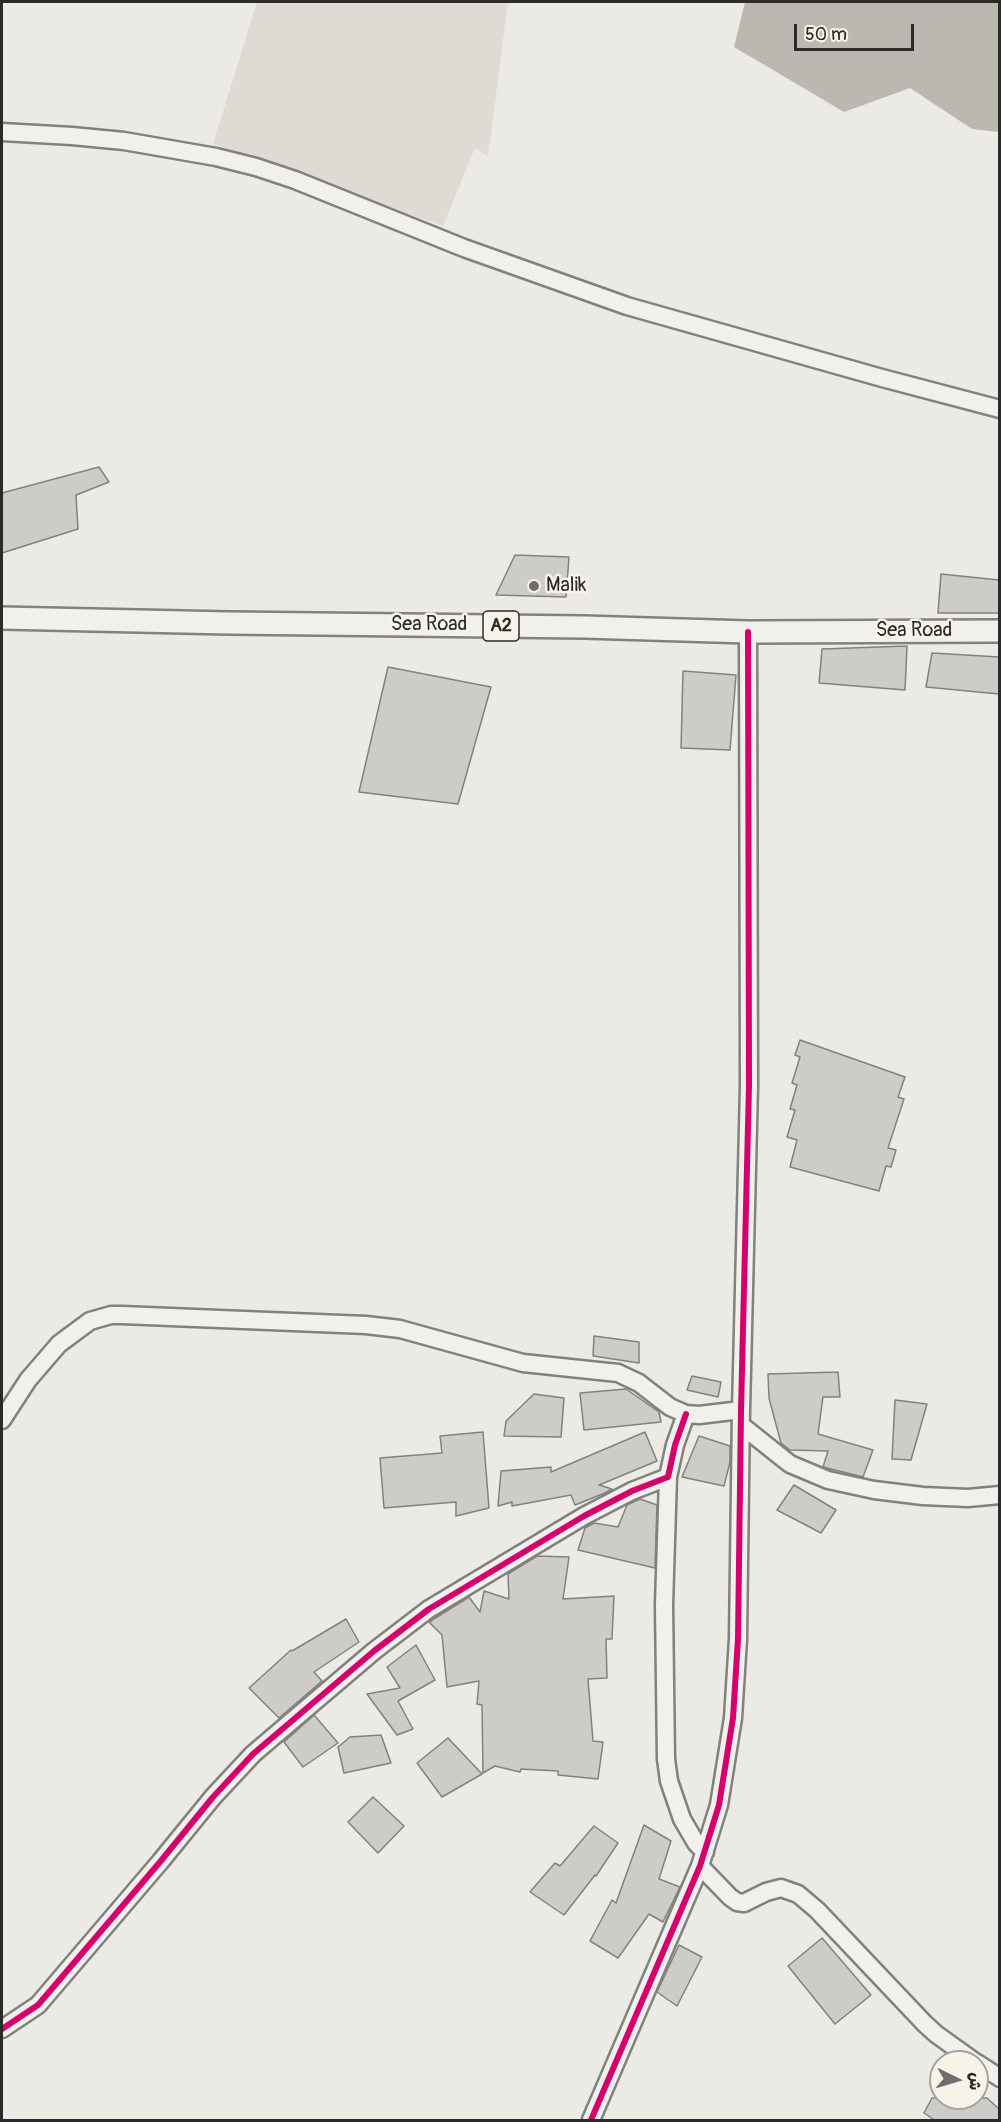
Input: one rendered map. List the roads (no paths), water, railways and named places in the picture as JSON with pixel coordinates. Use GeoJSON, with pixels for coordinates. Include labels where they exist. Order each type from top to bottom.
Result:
{"type":"FeatureCollection","features":[{"type":"Feature","properties":{"kind":"main road","name":"Sea Road"},"geometry":{"type":"LineString","coordinates":[[2,618],[584,627],[748,632],[999,631]]}},
{"type":"Feature","properties":{"kind":"street"},"geometry":{"type":"LineString","coordinates":[[2,132],[124,141],[216,157],[256,167],[295,180],[464,248],[627,306],[999,409]]}},
{"type":"Feature","properties":{"kind":"street"},"geometry":{"type":"LineString","coordinates":[[591,2121],[713,1831],[724,1781],[737,1679],[749,1051],[748,632]]}},
{"type":"Feature","properties":{"kind":"street"},"geometry":{"type":"LineString","coordinates":[[2,1420],[33,1374],[59,1344],[90,1321],[111,1315],[366,1325],[400,1329],[523,1363],[618,1373],[639,1383],[670,1407],[686,1414],[741,1418],[790,1464],[828,1480],[874,1490],[923,1496],[968,1498],[999,1495]]}},
{"type":"Feature","properties":{"kind":"street"},"geometry":{"type":"LineString","coordinates":[[686,1414],[675,1445],[668,1477],[664,1605],[666,1759],[669,1781],[682,1818],[703,1859],[730,1898],[744,1903],[766,1892],[781,1888],[798,1894],[817,1910],[931,2029],[959,2050]]}},
{"type":"Feature","properties":{"kind":"street"},"geometry":{"type":"LineString","coordinates":[[2,2029],[24,2016],[44,1998],[240,1767],[374,1652],[429,1609],[508,1561],[613,1500],[668,1477]]}},
{"type":"Feature","properties":{"kind":"place","name":"Malik"},"geometry":{"type":"Point","coordinates":[534,586]}}]}
